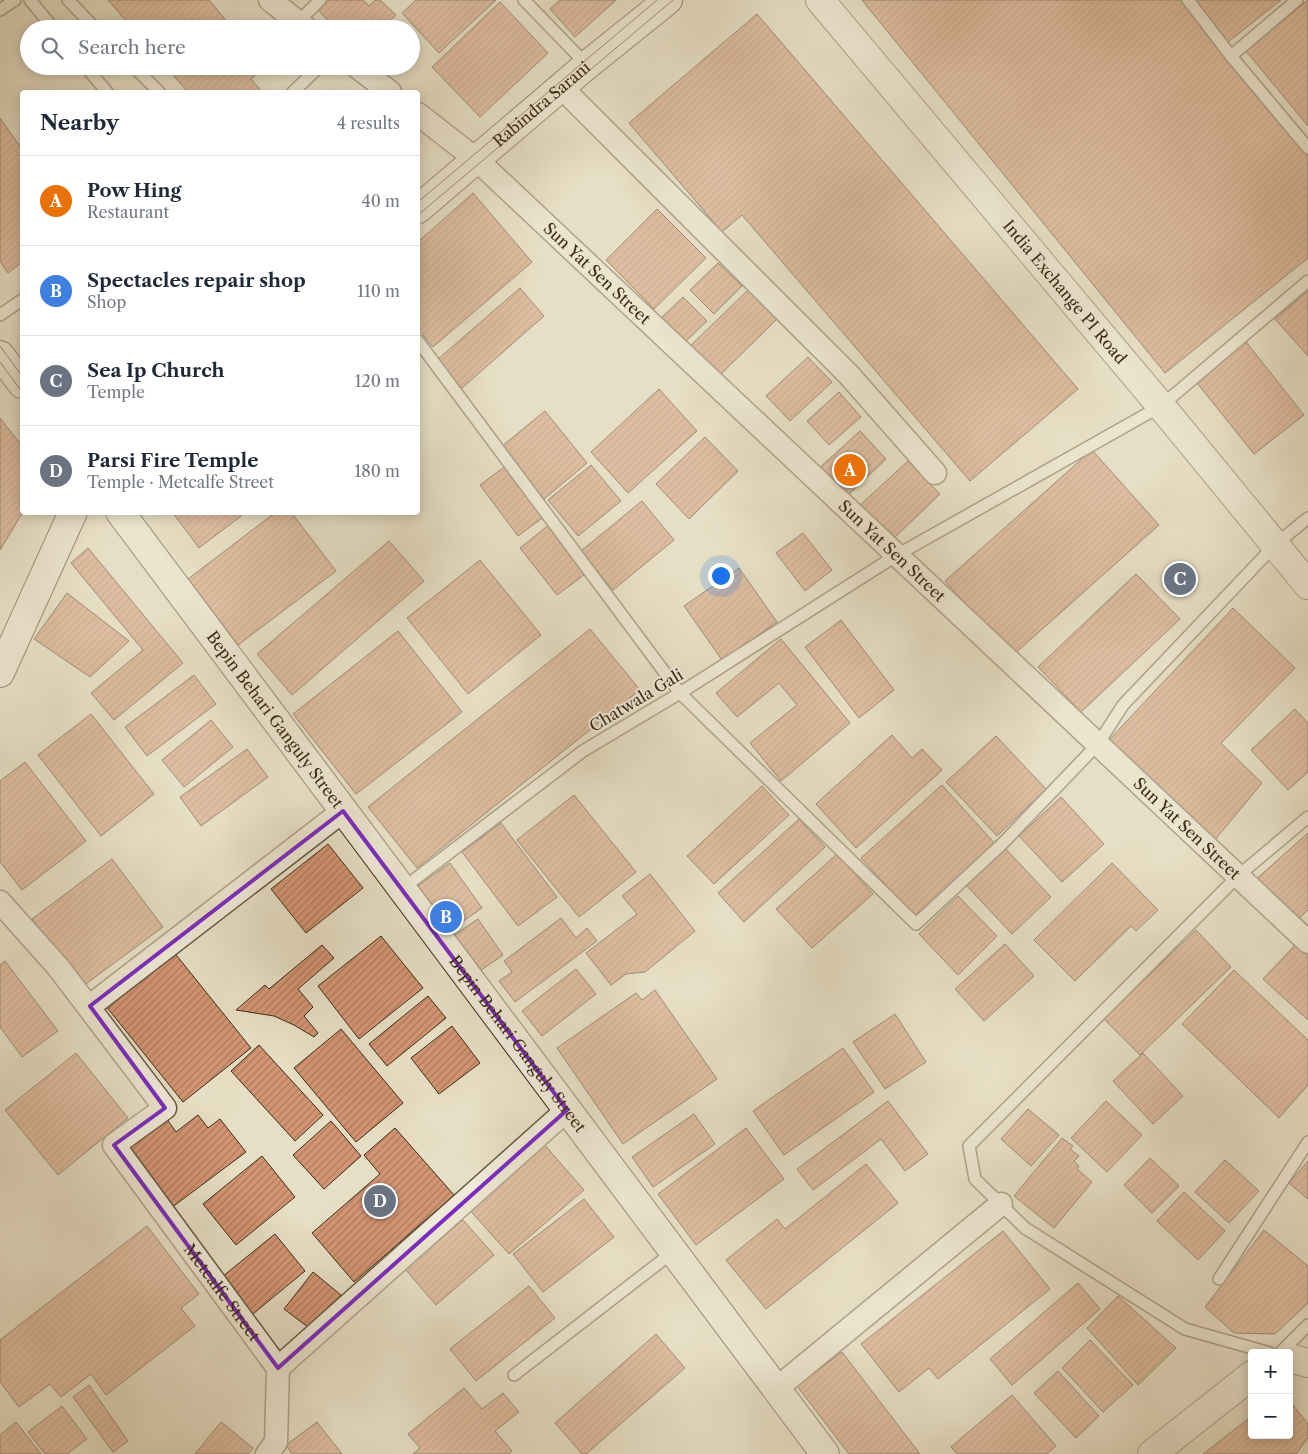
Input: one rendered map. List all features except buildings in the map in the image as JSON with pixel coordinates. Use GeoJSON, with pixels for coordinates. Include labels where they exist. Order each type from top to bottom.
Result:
{"type":"FeatureCollection","features":[{"type":"Feature","properties":{"kind":"main road","name":"Rabindra Sarani"},"geometry":{"type":"LineString","coordinates":[[420,206],[587,65],[668,0]]}},
{"type":"Feature","properties":{"kind":"main road","name":"India Exchange PI Road"},"geometry":{"type":"LineString","coordinates":[[820,0],[1162,406],[1308,584]]}},
{"type":"Feature","properties":{"kind":"main road"},"geometry":{"type":"LineString","coordinates":[[0,355],[20,381]]}},
{"type":"Feature","properties":{"kind":"main road"},"geometry":{"type":"LineString","coordinates":[[0,673],[72,515]]}},
{"type":"Feature","properties":{"kind":"main road","name":"Bepin Behari Ganguly Street"},"geometry":{"type":"LineString","coordinates":[[122,515],[825,1454]]}},
{"type":"Feature","properties":{"kind":"main road"},"geometry":{"type":"LineString","coordinates":[[1293,1359],[1308,1364]]}},
{"type":"Feature","properties":{"kind":"main road"},"geometry":{"type":"LineString","coordinates":[[1153,1454],[1248,1378]]}},
{"type":"Feature","properties":{"kind":"street"},"geometry":{"type":"LineString","coordinates":[[270,0],[296,20]]}},
{"type":"Feature","properties":{"kind":"street"},"geometry":{"type":"LineString","coordinates":[[368,75],[387,90]]}},
{"type":"Feature","properties":{"kind":"street"},"geometry":{"type":"LineString","coordinates":[[561,87],[849,375],[934,473]]}},
{"type":"Feature","properties":{"kind":"street","name":"Sun Yat Sen Street"},"geometry":{"type":"LineString","coordinates":[[420,116],[477,160],[1308,942]]}},
{"type":"Feature","properties":{"kind":"street"},"geometry":{"type":"LineString","coordinates":[[0,902],[90,1006],[343,810]]}},
{"type":"Feature","properties":{"kind":"street","name":"Metcalfe Street"},"geometry":{"type":"LineString","coordinates":[[90,1006],[166,1108],[114,1145],[278,1368]]}},
{"type":"Feature","properties":{"kind":"street"},"geometry":{"type":"LineString","coordinates":[[267,1454],[276,1442],[278,1368],[567,1110]]}},
{"type":"Feature","properties":{"kind":"street"},"geometry":{"type":"LineString","coordinates":[[776,1388],[1001,1204]]}},
{"type":"Feature","properties":{"kind":"lane"},"geometry":{"type":"LineString","coordinates":[[0,10],[15,0]]}},
{"type":"Feature","properties":{"kind":"lane"},"geometry":{"type":"LineString","coordinates":[[30,0],[47,20]]}},
{"type":"Feature","properties":{"kind":"lane"},"geometry":{"type":"LineString","coordinates":[[68,0],[87,20]]}},
{"type":"Feature","properties":{"kind":"lane"},"geometry":{"type":"LineString","coordinates":[[306,20],[320,0]]}},
{"type":"Feature","properties":{"kind":"lane"},"geometry":{"type":"LineString","coordinates":[[524,0],[587,65]]}},
{"type":"Feature","properties":{"kind":"lane"},"geometry":{"type":"LineString","coordinates":[[1188,0],[1231,56],[1308,148]]}},
{"type":"Feature","properties":{"kind":"lane"},"geometry":{"type":"LineString","coordinates":[[1231,56],[1297,0]]}},
{"type":"Feature","properties":{"kind":"lane"},"geometry":{"type":"LineString","coordinates":[[93,75],[105,90]]}},
{"type":"Feature","properties":{"kind":"lane"},"geometry":{"type":"LineString","coordinates":[[142,75],[157,90]]}},
{"type":"Feature","properties":{"kind":"lane"},"geometry":{"type":"LineString","coordinates":[[295,90],[311,75]]}},
{"type":"Feature","properties":{"kind":"lane","name":"Chatwala Gali"},"geometry":{"type":"LineString","coordinates":[[402,889],[583,751],[680,693],[897,555],[1162,406],[1308,281]]}},
{"type":"Feature","properties":{"kind":"lane"},"geometry":{"type":"LineString","coordinates":[[0,315],[20,301]]}},
{"type":"Feature","properties":{"kind":"lane"},"geometry":{"type":"LineString","coordinates":[[420,344],[680,693],[916,924],[1002,844],[1098,744],[1123,705],[1275,544],[1308,518]]}},
{"type":"Feature","properties":{"kind":"lane"},"geometry":{"type":"LineString","coordinates":[[1256,1349],[1185,1329],[1025,1228],[975,1179],[969,1146],[1238,876],[1308,817]]}},
{"type":"Feature","properties":{"kind":"lane"},"geometry":{"type":"LineString","coordinates":[[1218,1280],[1308,1142]]}},
{"type":"Feature","properties":{"kind":"lane"},"geometry":{"type":"LineString","coordinates":[[514,1375],[673,1252]]}},
{"type":"Feature","properties":{"kind":"lane"},"geometry":{"type":"LineString","coordinates":[[1284,1349],[1308,1326]]}},
{"type":"Feature","properties":{"kind":"highlighted area"},"geometry":{"type":"Polygon","coordinates":[[[343,811],[567,1110],[278,1368],[114,1145],[165,1108],[90,1006],[343,811]]]}},
{"type":"Feature","properties":{"kind":"tram line"},"geometry":{"type":"LineString","coordinates":[[420,200],[657,0]]}},
{"type":"Feature","properties":{"kind":"tram line"},"geometry":{"type":"LineString","coordinates":[[420,213],[673,0]]}},
{"type":"Feature","properties":{"kind":"tram line"},"geometry":{"type":"LineString","coordinates":[[0,346],[20,373]]}},
{"type":"Feature","properties":{"kind":"tram line"},"geometry":{"type":"LineString","coordinates":[[0,362],[20,389]]}},
{"type":"Feature","properties":{"kind":"place","name":"Pow Hing"},"geometry":{"type":"Point","coordinates":[850,470]}},
{"type":"Feature","properties":{"kind":"place","name":"Sea Ip Church"},"geometry":{"type":"Point","coordinates":[1180,579]}},
{"type":"Feature","properties":{"kind":"place","name":"Spectacles repair shop"},"geometry":{"type":"Point","coordinates":[446,917]}},
{"type":"Feature","properties":{"kind":"place","name":"Parsi Fire Temple"},"geometry":{"type":"Point","coordinates":[380,1201]}}]}
